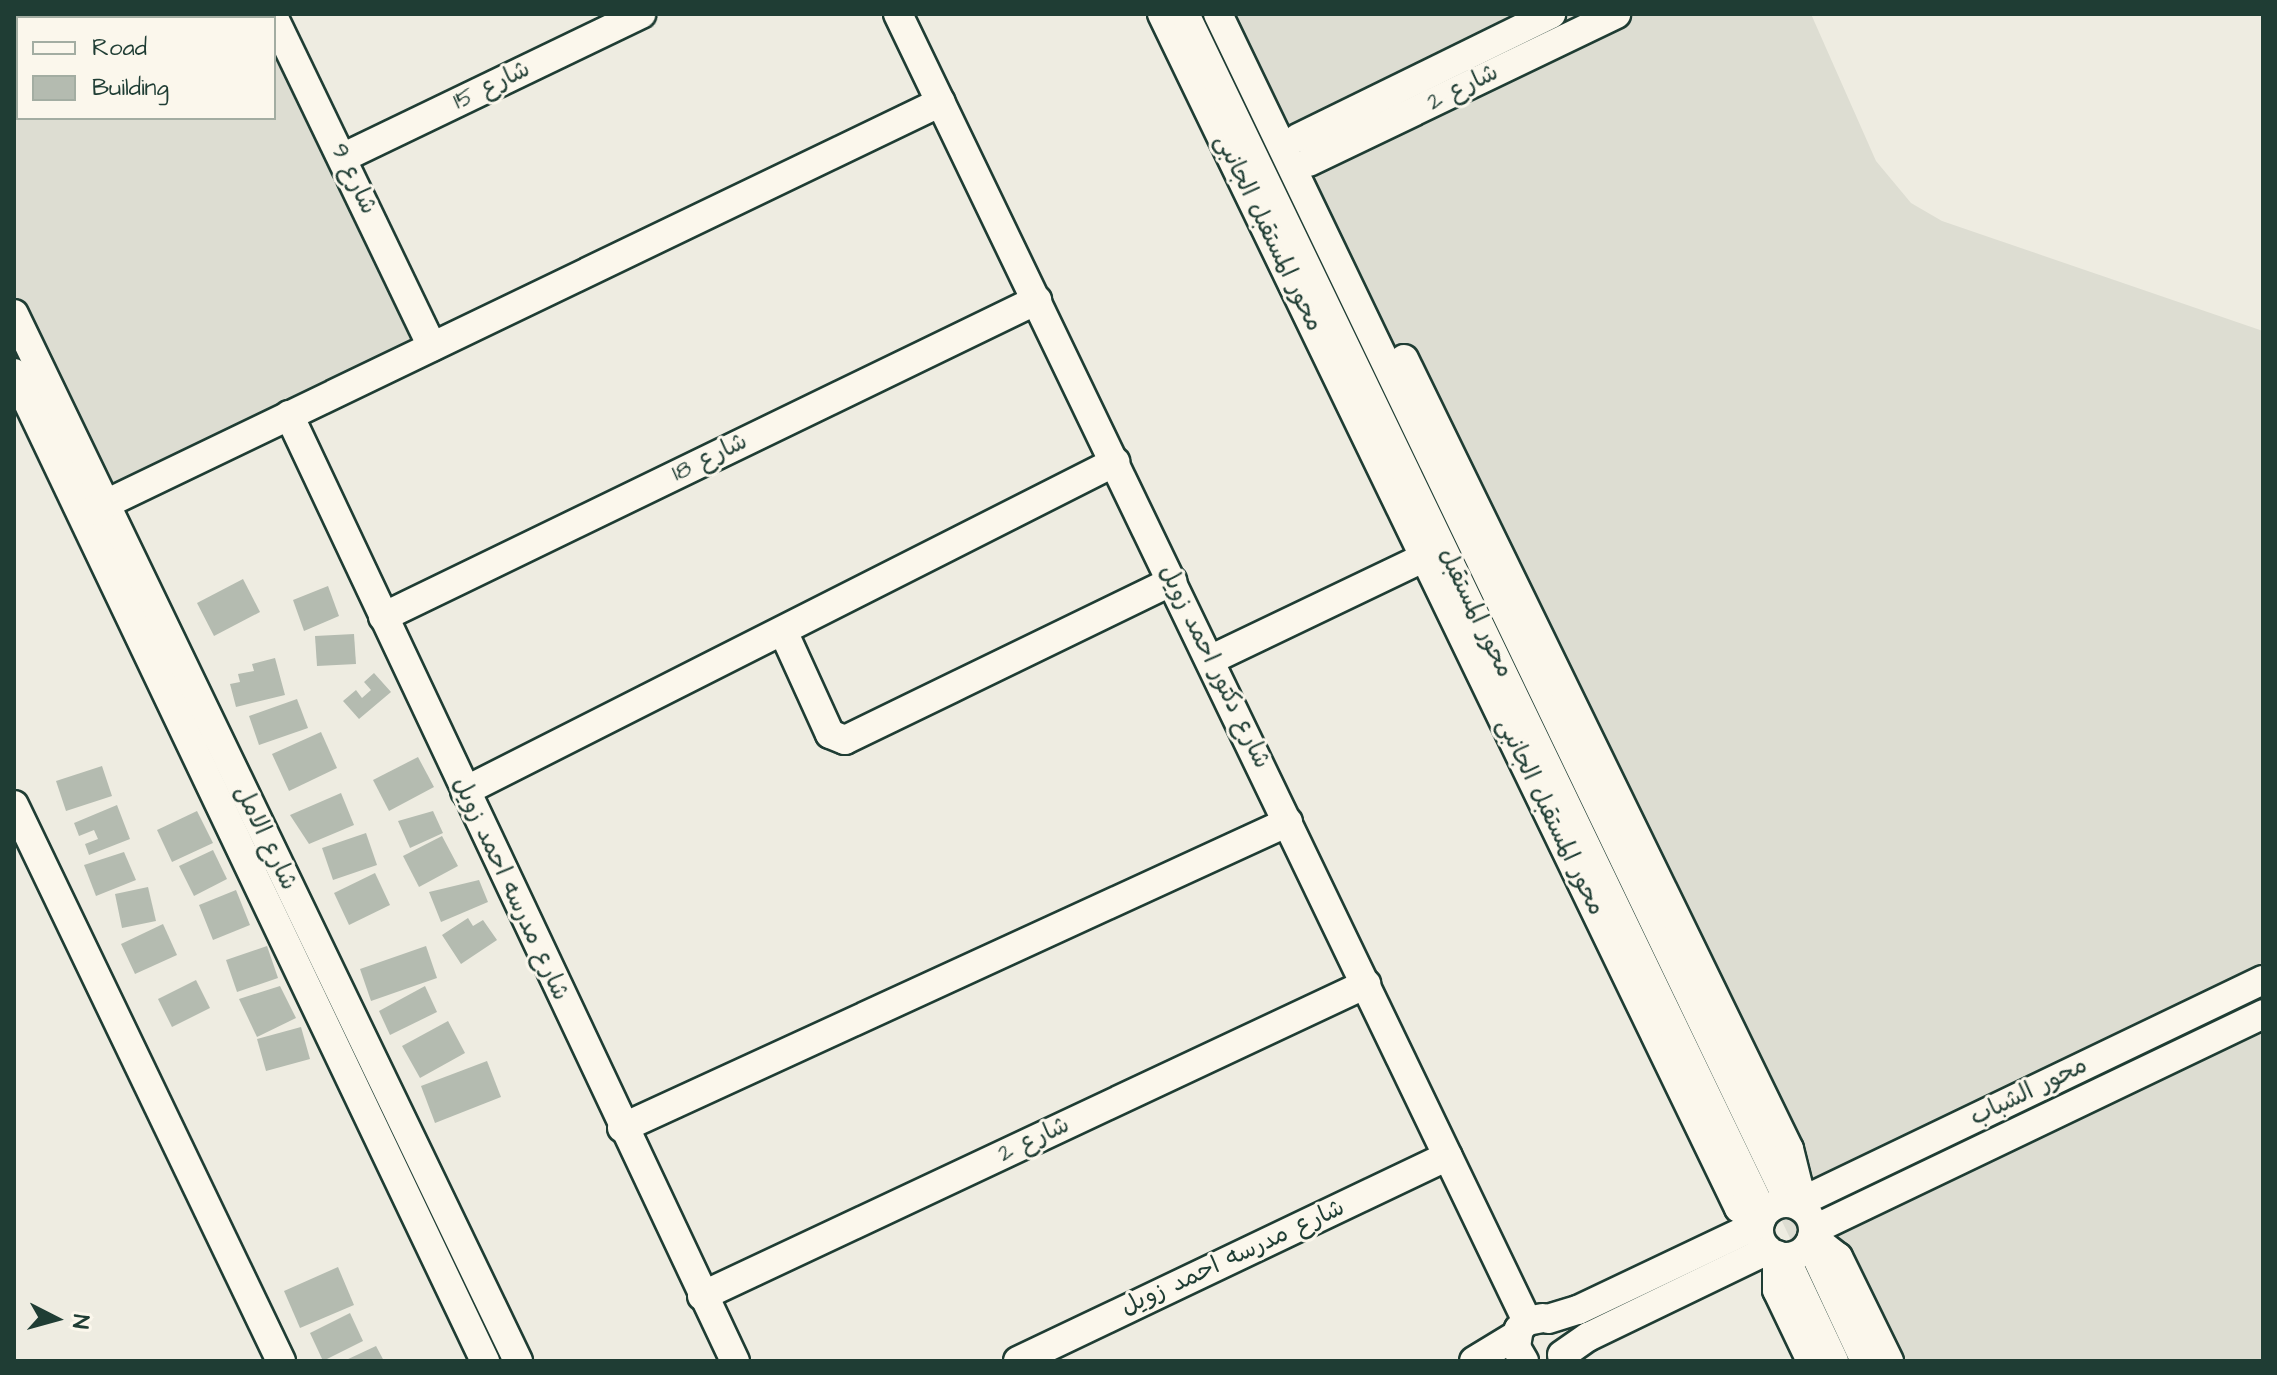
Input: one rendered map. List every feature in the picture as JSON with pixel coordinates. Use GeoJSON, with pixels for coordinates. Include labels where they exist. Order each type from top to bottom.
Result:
{"type":"FeatureCollection","features":[{"type":"Feature","properties":{"kind":"street","name":"شارع 15"},"geometry":{"type":"LineString","coordinates":[[344,157],[641,14]]}},
{"type":"Feature","properties":{"kind":"street","name":"شارع دكتور احمد زويل"},"geometry":{"type":"LineString","coordinates":[[898,14],[1366,984],[1529,1334],[1562,1330],[1560,1358]]}},
{"type":"Feature","properties":{"kind":"street","name":"محور المستقبل الجانبى"},"geometry":{"type":"LineString","coordinates":[[1162,14],[1446,548],[1734,1197],[1749,1216],[1777,1211]]}},
{"type":"Feature","properties":{"kind":"street","name":"محور المستقبل"},"geometry":{"type":"LineString","coordinates":[[1185,14],[1446,548],[1777,1211]]}},
{"type":"Feature","properties":{"kind":"street","name":"محور المستقبل"},"geometry":{"type":"LineString","coordinates":[[1218,14],[1446,548]]}},
{"type":"Feature","properties":{"kind":"street"},"geometry":{"type":"LineString","coordinates":[[1239,14],[1789,1149],[1798,1185],[1777,1211],[1778,1295],[1811,1361]]}},
{"type":"Feature","properties":{"kind":"street","name":"شارع 2"},"geometry":{"type":"LineString","coordinates":[[1304,150],[1551,14]]}},
{"type":"Feature","properties":{"kind":"street","name":"شارع 2"},"geometry":{"type":"LineString","coordinates":[[1304,150],[1581,22],[1616,14]]}},
{"type":"Feature","properties":{"kind":"street","name":"شارع 9"},"geometry":{"type":"LineString","coordinates":[[276,22],[344,157],[432,346]]}},
{"type":"Feature","properties":{"kind":"street"},"geometry":{"type":"LineString","coordinates":[[94,509],[941,102]]}},
{"type":"Feature","properties":{"kind":"street","name":"شارع 18"},"geometry":{"type":"LineString","coordinates":[[383,617],[1037,300]]}},
{"type":"Feature","properties":{"kind":"street","name":"شارع الامل"},"geometry":{"type":"LineString","coordinates":[[14,314],[94,509],[485,1361]]}},
{"type":"Feature","properties":{"kind":"street","name":"شارع الامل"},"geometry":{"type":"LineString","coordinates":[[14,373],[94,509],[518,1361]]}},
{"type":"Feature","properties":{"kind":"street","name":"شارع مدرسه احمد زويل"},"geometry":{"type":"LineString","coordinates":[[289,415],[622,1128],[735,1361]]}},
{"type":"Feature","properties":{"kind":"street"},"geometry":{"type":"LineString","coordinates":[[465,791],[1115,462]]}},
{"type":"Feature","properties":{"kind":"street"},"geometry":{"type":"LineString","coordinates":[[1210,660],[1446,548]]}},
{"type":"Feature","properties":{"kind":"street"},"geometry":{"type":"LineString","coordinates":[[783,631],[830,734],[845,740],[1172,581]]}},
{"type":"Feature","properties":{"kind":"street"},"geometry":{"type":"LineString","coordinates":[[14,805],[281,1361]]}},
{"type":"Feature","properties":{"kind":"street"},"geometry":{"type":"LineString","coordinates":[[622,1128],[1288,822]]}},
{"type":"Feature","properties":{"kind":"street","name":"محور الشباب"},"geometry":{"type":"LineString","coordinates":[[1474,1361],[1777,1211],[2263,980]]}},
{"type":"Feature","properties":{"kind":"street","name":"شارع 2"},"geometry":{"type":"LineString","coordinates":[[702,1296],[1366,984]]}},
{"type":"Feature","properties":{"kind":"street","name":"محور الشباب"},"geometry":{"type":"LineString","coordinates":[[1776,1254],[1802,1252],[1812,1237],[2263,1014]]}},
{"type":"Feature","properties":{"kind":"street","name":"شارع مدرسه احمد زويل"},"geometry":{"type":"LineString","coordinates":[[1018,1361],[1448,1156]]}},
{"type":"Feature","properties":{"kind":"street"},"geometry":{"type":"LineString","coordinates":[[1777,1211],[1809,1214],[1812,1237],[1865,1361]]}},
{"type":"Feature","properties":{"kind":"street"},"geometry":{"type":"LineString","coordinates":[[1812,1237],[1838,1257],[1889,1361]]}},
{"type":"Feature","properties":{"kind":"street"},"geometry":{"type":"LineString","coordinates":[[1560,1358],[1588,1337],[1776,1254]]}},
{"type":"Feature","properties":{"kind":"street"},"geometry":{"type":"LineString","coordinates":[[1776,1254],[1834,1361]]}},
{"type":"Feature","properties":{"kind":"shaded area"},"geometry":{"type":"Polygon","coordinates":[[[14,14],[258,14],[16,16],[16,120],[276,120],[276,51],[429,365],[103,524],[14,341],[14,14]]]}},
{"type":"Feature","properties":{"kind":"shaded area"},"geometry":{"type":"Polygon","coordinates":[[[1203,14],[1811,14],[1876,161],[1911,203],[1942,221],[2263,331],[2263,1361],[1849,1361],[1203,14]]]}},
{"type":"Feature","properties":{"kind":"building"},"geometry":{"type":"Polygon","coordinates":[[[243,579],[260,612],[214,636],[197,603],[243,579]]]}},
{"type":"Feature","properties":{"kind":"building"},"geometry":{"type":"Polygon","coordinates":[[[328,586],[339,616],[304,631],[293,600],[328,586]]]}},
{"type":"Feature","properties":{"kind":"building"},"geometry":{"type":"Polygon","coordinates":[[[354,634],[356,664],[317,666],[315,636],[354,634]]]}},
{"type":"Feature","properties":{"kind":"building"},"geometry":{"type":"Polygon","coordinates":[[[275,658],[285,695],[236,707],[230,684],[240,682],[238,674],[254,671],[252,664],[275,658]]]}},
{"type":"Feature","properties":{"kind":"building"},"geometry":{"type":"Polygon","coordinates":[[[374,673],[391,692],[359,719],[343,701],[356,690],[362,698],[371,690],[364,682],[374,673]]]}},
{"type":"Feature","properties":{"kind":"building"},"geometry":{"type":"Polygon","coordinates":[[[297,699],[308,728],[259,745],[249,716],[297,699]]]}},
{"type":"Feature","properties":{"kind":"building"},"geometry":{"type":"Polygon","coordinates":[[[321,732],[337,768],[289,791],[272,754],[321,732]]]}},
{"type":"Feature","properties":{"kind":"building"},"geometry":{"type":"Polygon","coordinates":[[[418,757],[434,787],[389,811],[373,780],[418,757]]]}},
{"type":"Feature","properties":{"kind":"building"},"geometry":{"type":"Polygon","coordinates":[[[102,766],[112,796],[66,811],[56,781],[102,766]]]}},
{"type":"Feature","properties":{"kind":"building"},"geometry":{"type":"Polygon","coordinates":[[[341,793],[354,825],[309,844],[290,815],[341,793]]]}},
{"type":"Feature","properties":{"kind":"building"},"geometry":{"type":"Polygon","coordinates":[[[117,805],[130,839],[89,855],[85,844],[98,839],[94,830],[79,836],[74,823],[117,805]]]}},
{"type":"Feature","properties":{"kind":"building"},"geometry":{"type":"Polygon","coordinates":[[[197,811],[213,843],[172,862],[157,830],[197,811]]]}},
{"type":"Feature","properties":{"kind":"building"},"geometry":{"type":"Polygon","coordinates":[[[433,811],[443,833],[410,848],[398,821],[433,811]]]}},
{"type":"Feature","properties":{"kind":"building"},"geometry":{"type":"Polygon","coordinates":[[[366,833],[377,865],[333,880],[322,848],[366,833]]]}},
{"type":"Feature","properties":{"kind":"building"},"geometry":{"type":"Polygon","coordinates":[[[442,836],[458,866],[419,887],[403,856],[442,836]]]}},
{"type":"Feature","properties":{"kind":"building"},"geometry":{"type":"Polygon","coordinates":[[[213,850],[227,879],[194,896],[179,866],[213,850]]]}},
{"type":"Feature","properties":{"kind":"building"},"geometry":{"type":"Polygon","coordinates":[[[124,852],[136,880],[96,896],[84,865],[124,852]]]}},
{"type":"Feature","properties":{"kind":"building"},"geometry":{"type":"Polygon","coordinates":[[[375,873],[390,905],[349,925],[334,893],[375,873]]]}},
{"type":"Feature","properties":{"kind":"building"},"geometry":{"type":"Polygon","coordinates":[[[479,880],[488,902],[441,922],[429,892],[479,880]]]}},
{"type":"Feature","properties":{"kind":"building"},"geometry":{"type":"Polygon","coordinates":[[[148,887],[156,921],[122,928],[115,894],[148,887]]]}},
{"type":"Feature","properties":{"kind":"building"},"geometry":{"type":"Polygon","coordinates":[[[236,890],[250,925],[213,940],[199,905],[236,890]]]}},
{"type":"Feature","properties":{"kind":"building"},"geometry":{"type":"Polygon","coordinates":[[[468,918],[473,926],[483,920],[497,940],[461,964],[442,935],[468,918]]]}},
{"type":"Feature","properties":{"kind":"building"},"geometry":{"type":"Polygon","coordinates":[[[163,924],[177,955],[135,974],[121,944],[163,924]]]}},
{"type":"Feature","properties":{"kind":"building"},"geometry":{"type":"Polygon","coordinates":[[[267,946],[278,978],[237,992],[226,960],[267,946]]]}},
{"type":"Feature","properties":{"kind":"building"},"geometry":{"type":"Polygon","coordinates":[[[426,946],[437,978],[371,1001],[360,969],[426,946]]]}},
{"type":"Feature","properties":{"kind":"building"},"geometry":{"type":"Polygon","coordinates":[[[196,980],[210,1008],[172,1027],[158,999],[196,980]]]}},
{"type":"Feature","properties":{"kind":"building"},"geometry":{"type":"Polygon","coordinates":[[[280,986],[296,1018],[257,1037],[239,999],[280,986]]]}},
{"type":"Feature","properties":{"kind":"building"},"geometry":{"type":"Polygon","coordinates":[[[425,986],[437,1012],[390,1035],[379,1011],[425,986]]]}},
{"type":"Feature","properties":{"kind":"building"},"geometry":{"type":"Polygon","coordinates":[[[448,1021],[465,1053],[420,1078],[402,1046],[448,1021]]]}},
{"type":"Feature","properties":{"kind":"building"},"geometry":{"type":"Polygon","coordinates":[[[301,1027],[310,1059],[266,1071],[257,1039],[301,1027]]]}},
{"type":"Feature","properties":{"kind":"building"},"geometry":{"type":"Polygon","coordinates":[[[487,1061],[501,1097],[435,1123],[421,1086],[487,1061]]]}},
{"type":"Feature","properties":{"kind":"building"},"geometry":{"type":"Polygon","coordinates":[[[338,1267],[354,1305],[300,1328],[284,1291],[338,1267]]]}},
{"type":"Feature","properties":{"kind":"building"},"geometry":{"type":"Polygon","coordinates":[[[350,1313],[363,1341],[323,1361],[310,1333],[350,1313]]]}},
{"type":"Feature","properties":{"kind":"building"},"geometry":{"type":"Polygon","coordinates":[[[376,1346],[384,1361],[344,1361],[376,1346]]]}}]}
